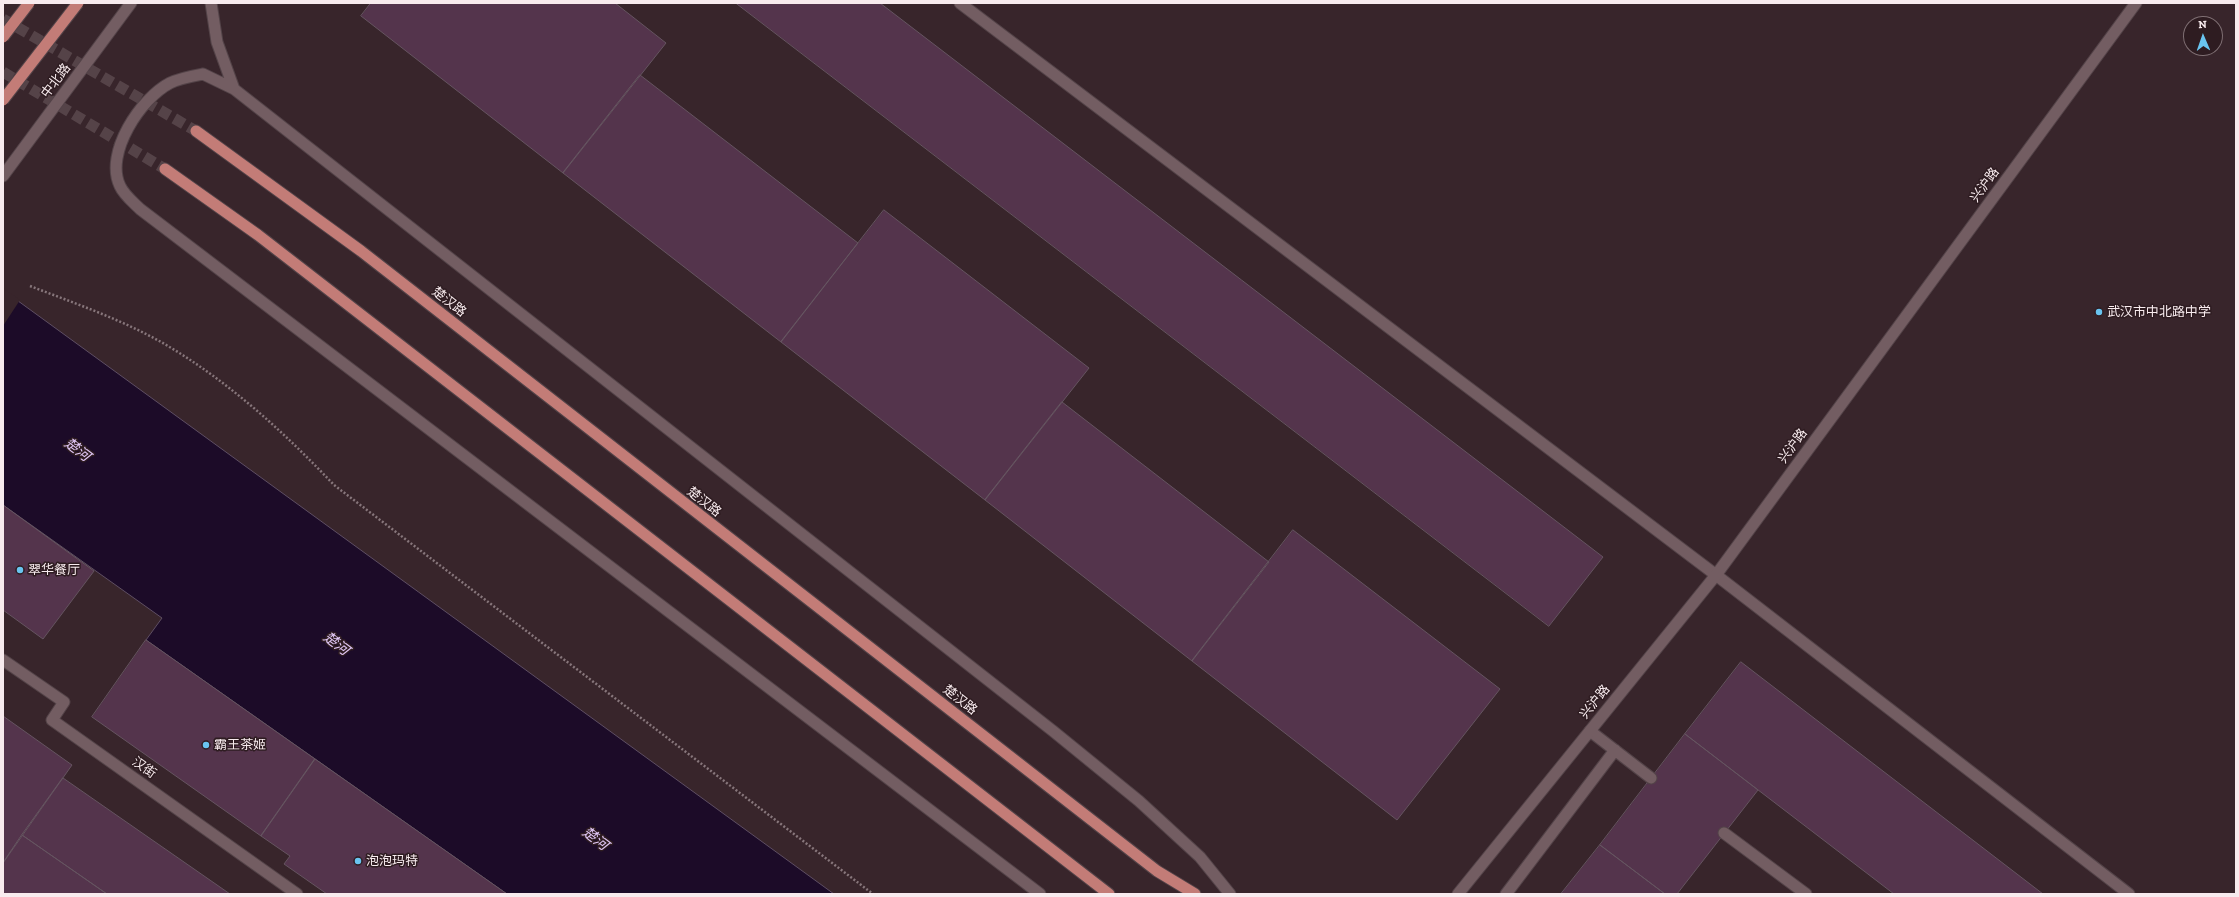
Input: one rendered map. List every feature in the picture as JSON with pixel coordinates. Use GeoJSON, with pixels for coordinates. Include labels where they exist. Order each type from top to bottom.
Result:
{"type":"FeatureCollection","features":[{"type":"Feature","properties":{"kind":"main road"},"geometry":{"type":"LineString","coordinates":[[3,37],[29,3]]}},
{"type":"Feature","properties":{"kind":"main road"},"geometry":{"type":"LineString","coordinates":[[3,100],[78,3]]}},
{"type":"Feature","properties":{"kind":"main road","name":"楚汉路"},"geometry":{"type":"LineString","coordinates":[[196,131],[361,251],[1157,872],[1195,894]]}},
{"type":"Feature","properties":{"kind":"main road"},"geometry":{"type":"LineString","coordinates":[[165,169],[258,235],[1109,894]]}},
{"type":"Feature","properties":{"kind":"street","name":"中北路"},"geometry":{"type":"LineString","coordinates":[[3,176],[131,3]]}},
{"type":"Feature","properties":{"kind":"street"},"geometry":{"type":"LineString","coordinates":[[211,3],[217,42],[234,89]]}},
{"type":"Feature","properties":{"kind":"street"},"geometry":{"type":"LineString","coordinates":[[960,3],[1716,575],[2129,894]]}},
{"type":"Feature","properties":{"kind":"street","name":"兴沪路"},"geometry":{"type":"LineString","coordinates":[[1458,894],[1716,575],[2136,3]]}},
{"type":"Feature","properties":{"kind":"street"},"geometry":{"type":"LineString","coordinates":[[1040,894],[171,233],[131,200],[120,186],[117,175],[118,148],[126,131],[150,100],[170,83],[202,74],[234,89],[1053,731],[1140,802],[1200,857],[1230,894]]}},
{"type":"Feature","properties":{"kind":"street","name":"汉街"},"geometry":{"type":"LineString","coordinates":[[3,660],[64,702],[52,720],[297,894]]}},
{"type":"Feature","properties":{"kind":"street"},"geometry":{"type":"LineString","coordinates":[[1590,731],[1651,778]]}},
{"type":"Feature","properties":{"kind":"street"},"geometry":{"type":"LineString","coordinates":[[1506,894],[1615,750]]}},
{"type":"Feature","properties":{"kind":"street"},"geometry":{"type":"LineString","coordinates":[[1724,833],[1806,894]]}},
{"type":"Feature","properties":{"kind":"path"},"geometry":{"type":"LineString","coordinates":[[30,286],[115,319],[161,342],[197,364],[275,427],[340,490],[873,894]]}},
{"type":"Feature","properties":{"kind":"water","name":"楚河"},"geometry":{"type":"Polygon","coordinates":[[[3,290],[834,894],[507,894],[146,640],[162,618],[3,505],[3,290]]]}},
{"type":"Feature","properties":{"kind":"pier"},"geometry":{"type":"Polygon","coordinates":[[[3,288],[20,300],[3,326],[3,288]]]}},
{"type":"Feature","properties":{"kind":"building"},"geometry":{"type":"Polygon","coordinates":[[[371,3],[615,3],[666,43],[563,173],[361,16],[371,3]]]}},
{"type":"Feature","properties":{"kind":"building"},"geometry":{"type":"Polygon","coordinates":[[[736,3],[880,3],[1603,557],[1549,626],[736,3]]]}},
{"type":"Feature","properties":{"kind":"building"},"geometry":{"type":"Polygon","coordinates":[[[640,75],[858,243],[781,342],[563,173],[640,75]]]}},
{"type":"Feature","properties":{"kind":"building"},"geometry":{"type":"Polygon","coordinates":[[[884,210],[1089,368],[985,500],[781,342],[884,210]]]}},
{"type":"Feature","properties":{"kind":"building"},"geometry":{"type":"Polygon","coordinates":[[[1062,402],[1269,562],[1192,661],[985,500],[1062,402]]]}},
{"type":"Feature","properties":{"kind":"building"},"geometry":{"type":"Polygon","coordinates":[[[3,505],[94,571],[43,639],[3,610],[3,505]]]}},
{"type":"Feature","properties":{"kind":"building"},"geometry":{"type":"Polygon","coordinates":[[[1293,530],[1500,689],[1397,820],[1192,661],[1293,530]]]}},
{"type":"Feature","properties":{"kind":"building"},"geometry":{"type":"Polygon","coordinates":[[[146,640],[315,759],[261,836],[92,717],[146,640]]]}},
{"type":"Feature","properties":{"kind":"building"},"geometry":{"type":"Polygon","coordinates":[[[1741,662],[2043,894],[1894,894],[1685,734],[1741,662]]]}},
{"type":"Feature","properties":{"kind":"building"},"geometry":{"type":"Polygon","coordinates":[[[3,716],[72,765],[3,863],[3,716]]]}},
{"type":"Feature","properties":{"kind":"building"},"geometry":{"type":"Polygon","coordinates":[[[1685,734],[1758,790],[1677,894],[1665,894],[1600,845],[1685,734]]]}},
{"type":"Feature","properties":{"kind":"building"},"geometry":{"type":"Polygon","coordinates":[[[315,759],[507,894],[327,894],[284,864],[290,856],[261,836],[315,759]]]}},
{"type":"Feature","properties":{"kind":"building"},"geometry":{"type":"Polygon","coordinates":[[[63,778],[230,894],[107,894],[22,835],[63,778]]]}},
{"type":"Feature","properties":{"kind":"building"},"geometry":{"type":"Polygon","coordinates":[[[22,835],[107,894],[3,894],[3,863],[22,835]]]}},
{"type":"Feature","properties":{"kind":"building"},"geometry":{"type":"Polygon","coordinates":[[[1600,845],[1665,894],[1561,894],[1600,845]]]}},
{"type":"Feature","properties":{"kind":"tunnel"},"geometry":{"type":"LineString","coordinates":[[3,19],[196,131]]}},
{"type":"Feature","properties":{"kind":"tunnel"},"geometry":{"type":"LineString","coordinates":[[3,72],[165,169]]}},
{"type":"Feature","properties":{"kind":"place","name":"武汉市中北路中学"},"geometry":{"type":"Point","coordinates":[2099,312]}},
{"type":"Feature","properties":{"kind":"place","name":"翠华餐厅"},"geometry":{"type":"Point","coordinates":[20,570]}},
{"type":"Feature","properties":{"kind":"place","name":"霸王茶姬"},"geometry":{"type":"Point","coordinates":[206,745]}},
{"type":"Feature","properties":{"kind":"place","name":"泡泡玛特"},"geometry":{"type":"Point","coordinates":[358,861]}}]}
